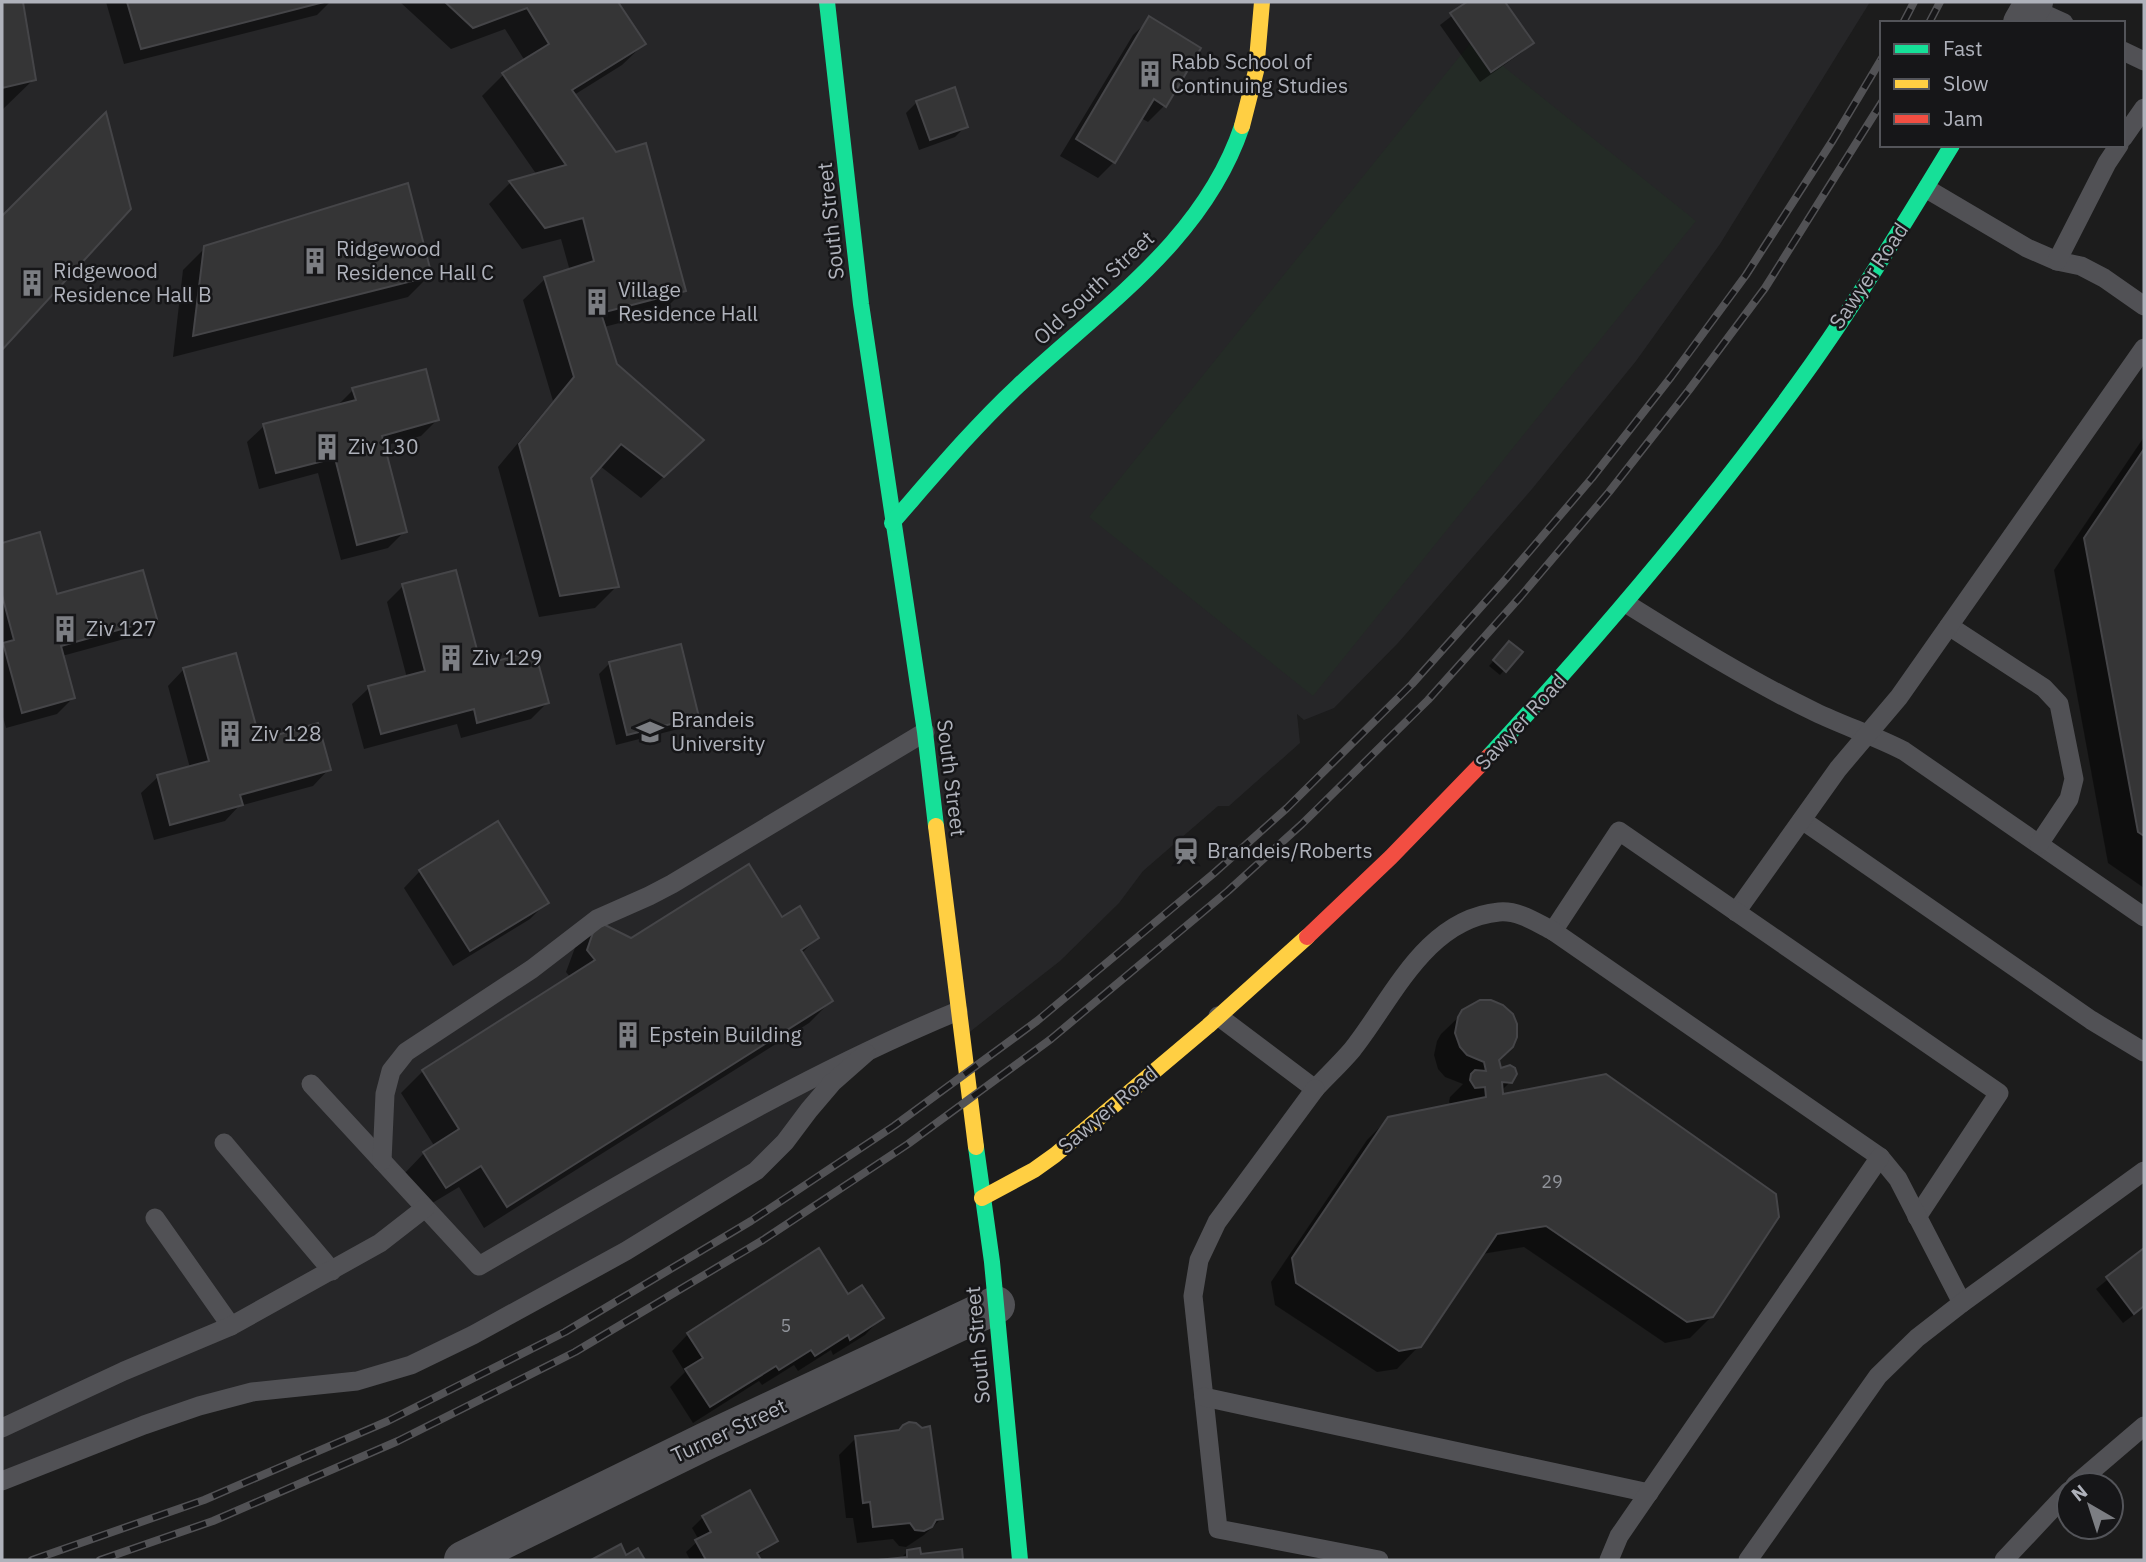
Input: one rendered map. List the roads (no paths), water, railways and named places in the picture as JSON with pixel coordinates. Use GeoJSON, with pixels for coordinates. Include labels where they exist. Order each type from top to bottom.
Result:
{"type":"FeatureCollection","features":[{"type":"Feature","properties":{"kind":"street","name":"South Street"},"geometry":{"type":"LineString","coordinates":[[827,2],[861,304],[925,732],[996,1306],[1020,1560]]}},
{"type":"Feature","properties":{"kind":"street","name":"Old South Street"},"geometry":{"type":"LineString","coordinates":[[892,523],[971,433],[1018,386],[1139,279],[1172,244],[1199,208],[1225,165],[1247,114],[1259,54],[1262,2]]}},
{"type":"Feature","properties":{"kind":"street","name":"Sawyer Road"},"geometry":{"type":"LineString","coordinates":[[982,1198],[1034,1170],[1055,1155],[1218,1016],[1297,948],[1457,791],[1627,604],[1711,499],[1789,396],[1927,189],[1951,147]]}},
{"type":"Feature","properties":{"kind":"street","name":"Turner Street"},"geometry":{"type":"LineString","coordinates":[[463,1560],[717,1436],[996,1306]]}},
{"type":"Feature","properties":{"kind":"lane"},"geometry":{"type":"LineString","coordinates":[[2125,52],[2144,61]]}},
{"type":"Feature","properties":{"kind":"lane"},"geometry":{"type":"LineString","coordinates":[[2125,135],[2144,108]]}},
{"type":"Feature","properties":{"kind":"lane"},"geometry":{"type":"LineString","coordinates":[[2057,261],[2106,163],[2118,147]]}},
{"type":"Feature","properties":{"kind":"lane"},"geometry":{"type":"LineString","coordinates":[[1927,189],[2027,248],[2057,261],[2081,266],[2104,278],[2144,306]]}},
{"type":"Feature","properties":{"kind":"lane"},"geometry":{"type":"LineString","coordinates":[[1737,912],[1838,769],[1899,697],[2144,348]]}},
{"type":"Feature","properties":{"kind":"lane"},"geometry":{"type":"LineString","coordinates":[[1627,604],[1768,688],[1904,751],[2144,917]]}},
{"type":"Feature","properties":{"kind":"lane"},"geometry":{"type":"LineString","coordinates":[[1949,626],[2044,688],[2059,704],[2074,779],[2069,799],[2039,844]]}},
{"type":"Feature","properties":{"kind":"lane"},"geometry":{"type":"LineString","coordinates":[[382,1161],[385,1094],[391,1071],[406,1052],[533,969],[597,919],[672,884],[925,732]]}},
{"type":"Feature","properties":{"kind":"lane"},"geometry":{"type":"LineString","coordinates":[[1802,820],[2091,1020],[2144,1052]]}},
{"type":"Feature","properties":{"kind":"lane"},"geometry":{"type":"LineString","coordinates":[[1553,931],[1619,831],[1999,1093],[1917,1217]]}},
{"type":"Feature","properties":{"kind":"lane"},"geometry":{"type":"LineString","coordinates":[[1379,1560],[1218,1529],[1193,1296],[1199,1260],[1217,1222],[1315,1089],[1351,1051],[1423,951],[1447,931],[1472,919],[1500,912],[1524,916],[1553,931],[1880,1157],[1898,1179],[1962,1303]]}},
{"type":"Feature","properties":{"kind":"lane"},"geometry":{"type":"LineString","coordinates":[[311,1084],[479,1266],[786,1092],[958,1011]]}},
{"type":"Feature","properties":{"kind":"lane"},"geometry":{"type":"LineString","coordinates":[[1218,1016],[1315,1089]]}},
{"type":"Feature","properties":{"kind":"lane"},"geometry":{"type":"LineString","coordinates":[[2,1481],[199,1406],[252,1392],[357,1381],[411,1365],[473,1335],[626,1251],[756,1171],[785,1142],[832,1083],[866,1053]]}},
{"type":"Feature","properties":{"kind":"lane"},"geometry":{"type":"LineString","coordinates":[[224,1143],[332,1270]]}},
{"type":"Feature","properties":{"kind":"lane"},"geometry":{"type":"LineString","coordinates":[[1609,1560],[1619,1536],[1880,1157]]}},
{"type":"Feature","properties":{"kind":"lane"},"geometry":{"type":"LineString","coordinates":[[1748,1560],[1878,1376],[1917,1338],[1962,1303],[2144,1171]]}},
{"type":"Feature","properties":{"kind":"lane"},"geometry":{"type":"LineString","coordinates":[[2,1428],[124,1371],[231,1326],[380,1243],[425,1208]]}},
{"type":"Feature","properties":{"kind":"lane"},"geometry":{"type":"LineString","coordinates":[[155,1218],[231,1326]]}},
{"type":"Feature","properties":{"kind":"lane"},"geometry":{"type":"LineString","coordinates":[[1204,1397],[1649,1493]]}},
{"type":"Feature","properties":{"kind":"lane"},"geometry":{"type":"LineString","coordinates":[[2091,1471],[2144,1426]]}},
{"type":"Feature","properties":{"kind":"lane"},"geometry":{"type":"LineString","coordinates":[[2004,1560],[2055,1506]]}},
{"type":"Feature","properties":{"kind":"railway"},"geometry":{"type":"LineString","coordinates":[[1904,21],[1914,2]]}},
{"type":"Feature","properties":{"kind":"railway"},"geometry":{"type":"LineString","coordinates":[[1930,21],[1940,2]]}},
{"type":"Feature","properties":{"kind":"railway"},"geometry":{"type":"LineString","coordinates":[[32,1560],[204,1500],[388,1421],[565,1332],[751,1221],[894,1126],[1037,1021],[1213,874],[1287,808],[1412,684],[1504,581],[1592,478],[1746,275],[1880,61]]}},
{"type":"Feature","properties":{"kind":"railway"},"geometry":{"type":"LineString","coordinates":[[100,1560],[213,1521],[398,1441],[575,1352],[763,1240],[908,1144],[1051,1039],[1228,891],[1302,824],[1428,700],[1521,596],[1609,492],[1765,288],[1880,105]]}},
{"type":"Feature","properties":{"kind":"place","name":"Rabb School of Continuing Studies"},"geometry":{"type":"Point","coordinates":[1150,74]}},
{"type":"Feature","properties":{"kind":"place","name":"Ridgewood Residence Hall C"},"geometry":{"type":"Point","coordinates":[315,261]}},
{"type":"Feature","properties":{"kind":"place","name":"Ridgewood Residence Hall B"},"geometry":{"type":"Point","coordinates":[32,283]}},
{"type":"Feature","properties":{"kind":"place","name":"Village Residence Hall"},"geometry":{"type":"Point","coordinates":[597,302]}},
{"type":"Feature","properties":{"kind":"place","name":"Ziv 130"},"geometry":{"type":"Point","coordinates":[327,447]}},
{"type":"Feature","properties":{"kind":"place","name":"Ziv 127"},"geometry":{"type":"Point","coordinates":[65,629]}},
{"type":"Feature","properties":{"kind":"place","name":"Ziv 129"},"geometry":{"type":"Point","coordinates":[451,658]}},
{"type":"Feature","properties":{"kind":"place","name":"Brandeis University"},"geometry":{"type":"Point","coordinates":[650,732]}},
{"type":"Feature","properties":{"kind":"place","name":"Ziv 128"},"geometry":{"type":"Point","coordinates":[230,734]}},
{"type":"Feature","properties":{"kind":"place","name":"Brandeis/Roberts"},"geometry":{"type":"Point","coordinates":[1186,851]}},
{"type":"Feature","properties":{"kind":"place","name":"Epstein Building"},"geometry":{"type":"Point","coordinates":[628,1035]}}]}
